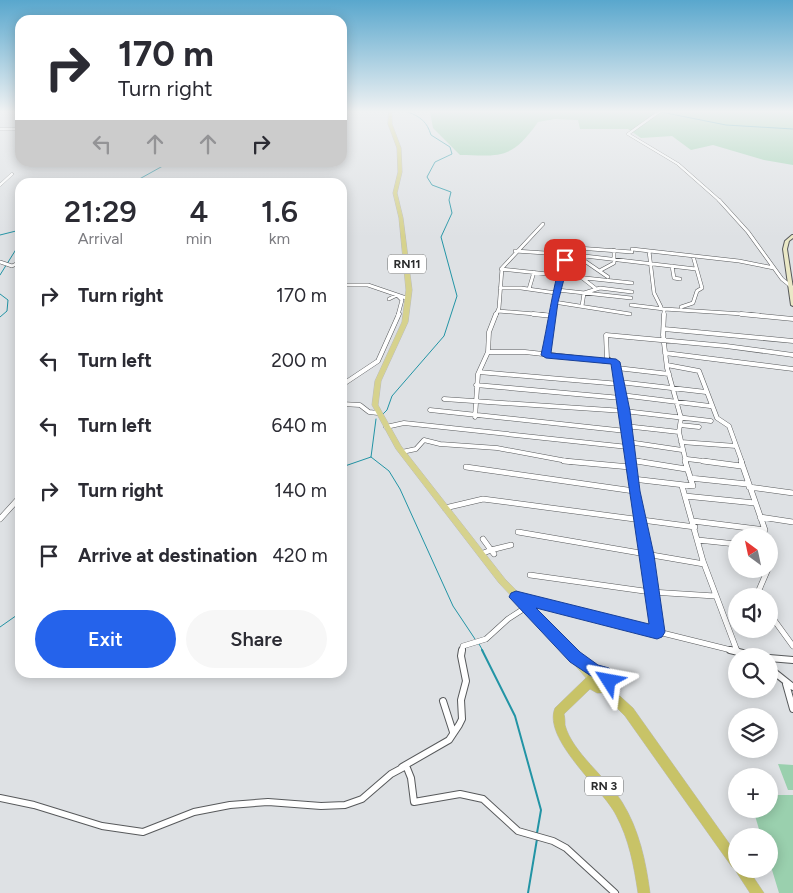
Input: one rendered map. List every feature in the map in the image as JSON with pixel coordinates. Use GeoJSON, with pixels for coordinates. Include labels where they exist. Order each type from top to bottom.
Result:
{"type":"FeatureCollection","features":[{"type":"Feature","properties":{"kind":"highway","name":"RN 3"},"geometry":{"type":"LineString","coordinates":[[597,681],[578,694],[559,712],[560,731],[570,746],[607,790],[623,814],[642,873],[644,893]]}},
{"type":"Feature","properties":{"kind":"highway"},"geometry":{"type":"LineString","coordinates":[[597,681],[629,712],[728,852]]}},
{"type":"Feature","properties":{"kind":"highway"},"geometry":{"type":"LineString","coordinates":[[747,878],[758,893]]}},
{"type":"Feature","properties":{"kind":"main road","name":"RN11"},"geometry":{"type":"LineString","coordinates":[[399,154],[400,172],[395,193],[408,274],[409,299],[402,330],[376,387],[374,400],[380,416],[402,452],[525,608],[597,681]]}},
{"type":"Feature","properties":{"kind":"main road"},"geometry":{"type":"LineString","coordinates":[[793,236],[787,241],[785,250],[793,305]]}},
{"type":"Feature","properties":{"kind":"street"},"geometry":{"type":"LineString","coordinates":[[664,154],[674,159],[726,207],[792,288]]}},
{"type":"Feature","properties":{"kind":"street"},"geometry":{"type":"LineString","coordinates":[[0,185],[12,174]]}},
{"type":"Feature","properties":{"kind":"street"},"geometry":{"type":"LineString","coordinates":[[475,417],[476,385],[484,356],[488,352],[489,332],[498,311],[501,269],[515,251],[538,232],[543,224]]}},
{"type":"Feature","properties":{"kind":"street"},"geometry":{"type":"LineString","coordinates":[[564,247],[649,251],[739,261],[775,268]]}},
{"type":"Feature","properties":{"kind":"street"},"geometry":{"type":"LineString","coordinates":[[601,270],[611,266],[615,258],[614,250]]}},
{"type":"Feature","properties":{"kind":"street"},"geometry":{"type":"LineString","coordinates":[[515,251],[615,258],[696,269]]}},
{"type":"Feature","properties":{"kind":"street"},"geometry":{"type":"LineString","coordinates":[[633,479],[693,486],[682,450],[679,432],[681,418],[668,374],[662,308],[656,302],[651,287],[649,251]]}},
{"type":"Feature","properties":{"kind":"street"},"geometry":{"type":"LineString","coordinates":[[546,355],[554,302],[565,254]]}},
{"type":"Feature","properties":{"kind":"street"},"geometry":{"type":"LineString","coordinates":[[500,288],[584,292],[629,298],[616,290],[613,280],[601,270],[576,255]]}},
{"type":"Feature","properties":{"kind":"street"},"geometry":{"type":"LineString","coordinates":[[671,308],[686,306],[695,301],[697,291],[702,288],[693,256]]}},
{"type":"Feature","properties":{"kind":"street"},"geometry":{"type":"LineString","coordinates":[[0,262],[12,266],[15,264]]}},
{"type":"Feature","properties":{"kind":"street"},"geometry":{"type":"LineString","coordinates":[[672,266],[674,278],[680,279]]}},
{"type":"Feature","properties":{"kind":"street"},"geometry":{"type":"LineString","coordinates":[[501,269],[632,283]]}},
{"type":"Feature","properties":{"kind":"street"},"geometry":{"type":"LineString","coordinates":[[562,269],[572,270],[577,276],[595,288]]}},
{"type":"Feature","properties":{"kind":"street"},"geometry":{"type":"LineString","coordinates":[[527,290],[534,272]]}},
{"type":"Feature","properties":{"kind":"street"},"geometry":{"type":"LineString","coordinates":[[601,276],[608,276]]}},
{"type":"Feature","properties":{"kind":"street"},"geometry":{"type":"LineString","coordinates":[[582,306],[587,279],[585,277]]}},
{"type":"Feature","properties":{"kind":"street"},"geometry":{"type":"LineString","coordinates":[[347,285],[367,284],[382,287],[409,299]]}},
{"type":"Feature","properties":{"kind":"street"},"geometry":{"type":"LineString","coordinates":[[559,285],[569,292]]}},
{"type":"Feature","properties":{"kind":"street"},"geometry":{"type":"LineString","coordinates":[[569,292],[573,286]]}},
{"type":"Feature","properties":{"kind":"street"},"geometry":{"type":"LineString","coordinates":[[584,292],[595,288],[632,292]]}},
{"type":"Feature","properties":{"kind":"street"},"geometry":{"type":"LineString","coordinates":[[347,382],[378,361],[398,317],[402,300],[397,296],[388,298]]}},
{"type":"Feature","properties":{"kind":"street"},"geometry":{"type":"LineString","coordinates":[[554,302],[630,314]]}},
{"type":"Feature","properties":{"kind":"street"},"geometry":{"type":"LineString","coordinates":[[631,305],[793,319]]}},
{"type":"Feature","properties":{"kind":"street"},"geometry":{"type":"LineString","coordinates":[[498,311],[553,316]]}},
{"type":"Feature","properties":{"kind":"street"},"geometry":{"type":"LineString","coordinates":[[664,329],[714,336],[737,334],[793,341]]}},
{"type":"Feature","properties":{"kind":"street"},"geometry":{"type":"LineString","coordinates":[[611,361],[607,358],[606,335],[793,355]]}},
{"type":"Feature","properties":{"kind":"street"},"geometry":{"type":"LineString","coordinates":[[488,352],[525,352],[616,362],[630,467],[647,555],[657,632]]}},
{"type":"Feature","properties":{"kind":"street"},"geometry":{"type":"LineString","coordinates":[[666,353],[793,369]]}},
{"type":"Feature","properties":{"kind":"street"},"geometry":{"type":"LineString","coordinates":[[445,508],[483,499],[641,521],[765,530],[741,466],[729,426],[717,418],[710,406],[698,370],[667,365]]}},
{"type":"Feature","properties":{"kind":"street"},"geometry":{"type":"LineString","coordinates":[[617,368],[668,374]]}},
{"type":"Feature","properties":{"kind":"street"},"geometry":{"type":"LineString","coordinates":[[479,372],[706,392]]}},
{"type":"Feature","properties":{"kind":"street"},"geometry":{"type":"LineString","coordinates":[[476,385],[710,406]]}},
{"type":"Feature","properties":{"kind":"street"},"geometry":{"type":"LineString","coordinates":[[444,399],[624,411],[711,421]]}},
{"type":"Feature","properties":{"kind":"street"},"geometry":{"type":"LineString","coordinates":[[347,404],[360,405],[369,412],[380,416]]}},
{"type":"Feature","properties":{"kind":"street"},"geometry":{"type":"LineString","coordinates":[[430,410],[475,417],[679,432]]}},
{"type":"Feature","properties":{"kind":"street"},"geometry":{"type":"LineString","coordinates":[[386,426],[404,423],[682,450]]}},
{"type":"Feature","properties":{"kind":"street"},"geometry":{"type":"LineString","coordinates":[[680,425],[699,427]]}},
{"type":"Feature","properties":{"kind":"street"},"geometry":{"type":"LineString","coordinates":[[402,452],[416,449],[423,441],[429,440],[440,444],[497,448],[569,462],[630,467]]}},
{"type":"Feature","properties":{"kind":"street"},"geometry":{"type":"LineString","coordinates":[[681,442],[736,446]]}},
{"type":"Feature","properties":{"kind":"street"},"geometry":{"type":"LineString","coordinates":[[686,459],[741,466]]}},
{"type":"Feature","properties":{"kind":"street"},"geometry":{"type":"LineString","coordinates":[[630,460],[686,468]]}},
{"type":"Feature","properties":{"kind":"street"},"geometry":{"type":"LineString","coordinates":[[466,467],[497,473],[634,491]]}},
{"type":"Feature","properties":{"kind":"street"},"geometry":{"type":"LineString","coordinates":[[690,478],[793,493]]}},
{"type":"Feature","properties":{"kind":"street"},"geometry":{"type":"LineString","coordinates":[[682,486],[704,564],[734,648]]}},
{"type":"Feature","properties":{"kind":"street"},"geometry":{"type":"LineString","coordinates":[[685,496],[755,503]]}},
{"type":"Feature","properties":{"kind":"street"},"geometry":{"type":"LineString","coordinates":[[0,519],[15,502]]}},
{"type":"Feature","properties":{"kind":"street"},"geometry":{"type":"LineString","coordinates":[[760,517],[793,522]]}},
{"type":"Feature","properties":{"kind":"street"},"geometry":{"type":"LineString","coordinates":[[518,532],[704,564]]}},
{"type":"Feature","properties":{"kind":"street"},"geometry":{"type":"LineString","coordinates":[[483,539],[492,552]]}},
{"type":"Feature","properties":{"kind":"street"},"geometry":{"type":"LineString","coordinates":[[698,540],[728,543]]}},
{"type":"Feature","properties":{"kind":"street"},"geometry":{"type":"LineString","coordinates":[[481,554],[511,545]]}},
{"type":"Feature","properties":{"kind":"street"},"geometry":{"type":"LineString","coordinates":[[530,575],[651,592],[715,596]]}},
{"type":"Feature","properties":{"kind":"street"},"geometry":{"type":"LineString","coordinates":[[516,597],[728,650]]}},
{"type":"Feature","properties":{"kind":"street"},"geometry":{"type":"LineString","coordinates":[[0,798],[45,807],[103,827],[147,832],[186,815],[242,804],[268,801],[299,804],[349,804],[363,798],[400,768],[449,740],[462,719],[461,700],[466,677],[461,656],[463,646],[467,643],[477,644],[492,636],[507,620],[525,608]]}},
{"type":"Feature","properties":{"kind":"street"},"geometry":{"type":"LineString","coordinates":[[778,625],[793,646]]}},
{"type":"Feature","properties":{"kind":"street"},"geometry":{"type":"LineString","coordinates":[[778,659],[793,660]]}},
{"type":"Feature","properties":{"kind":"street"},"geometry":{"type":"LineString","coordinates":[[778,676],[786,684],[793,687]]}},
{"type":"Feature","properties":{"kind":"street"},"geometry":{"type":"LineString","coordinates":[[786,684],[793,709]]}},
{"type":"Feature","properties":{"kind":"street"},"geometry":{"type":"LineString","coordinates":[[443,701],[453,732]]}},
{"type":"Feature","properties":{"kind":"street"},"geometry":{"type":"LineString","coordinates":[[400,768],[408,770],[414,802],[451,794],[478,796],[490,804],[518,831],[535,838],[550,840],[568,849],[615,893]]}},
{"type":"Feature","properties":{"kind":"green space"},"geometry":{"type":"Polygon","coordinates":[[[459,154],[502,154],[496,155],[459,154]]]}},
{"type":"Feature","properties":{"kind":"green space"},"geometry":{"type":"Polygon","coordinates":[[[742,154],[793,154],[793,165],[742,154]]]}},
{"type":"Feature","properties":{"kind":"green space"},"geometry":{"type":"Polygon","coordinates":[[[778,764],[793,765],[793,790],[788,790],[778,764]]]}},
{"type":"Feature","properties":{"kind":"green space"},"geometry":{"type":"Polygon","coordinates":[[[778,795],[793,795],[793,893],[779,893],[774,878],[778,878],[778,828],[759,828],[756,818],[778,818],[778,795]]]}},
{"type":"Feature","properties":{"kind":"waterway"},"geometry":{"type":"LineString","coordinates":[[383,414],[387,410],[392,396],[444,336],[457,296],[441,237],[452,213],[449,200],[451,192],[432,185],[427,177],[435,162],[452,154]]}},
{"type":"Feature","properties":{"kind":"waterway"},"geometry":{"type":"LineString","coordinates":[[141,178],[161,167]]}},
{"type":"Feature","properties":{"kind":"waterway"},"geometry":{"type":"LineString","coordinates":[[0,235],[15,231]]}},
{"type":"Feature","properties":{"kind":"waterway"},"geometry":{"type":"LineString","coordinates":[[0,275],[15,251]]}},
{"type":"Feature","properties":{"kind":"waterway"},"geometry":{"type":"LineString","coordinates":[[0,294],[8,300],[7,311],[0,317]]}},
{"type":"Feature","properties":{"kind":"waterway"},"geometry":{"type":"LineString","coordinates":[[371,457],[376,419]]}},
{"type":"Feature","properties":{"kind":"waterway"},"geometry":{"type":"LineString","coordinates":[[347,465],[371,457]]}},
{"type":"Feature","properties":{"kind":"waterway"},"geometry":{"type":"LineString","coordinates":[[371,457],[389,471],[400,489],[453,606],[475,639]]}},
{"type":"Feature","properties":{"kind":"waterway"},"geometry":{"type":"LineString","coordinates":[[0,627],[15,616]]}},
{"type":"Feature","properties":{"kind":"waterway"},"geometry":{"type":"LineString","coordinates":[[479,644],[483,651]]}},
{"type":"Feature","properties":{"kind":"waterway"},"geometry":{"type":"LineString","coordinates":[[482,650],[515,716],[541,810],[537,833]]}},
{"type":"Feature","properties":{"kind":"waterway"},"geometry":{"type":"LineString","coordinates":[[528,893],[537,839]]}},
{"type":"Feature","properties":{"kind":"route"},"geometry":{"type":"LineString","coordinates":[[565,260],[554,302],[546,355],[616,362],[630,467],[647,555],[657,632],[516,597],[575,657],[595,672],[604,673],[609,681]]}}]}
